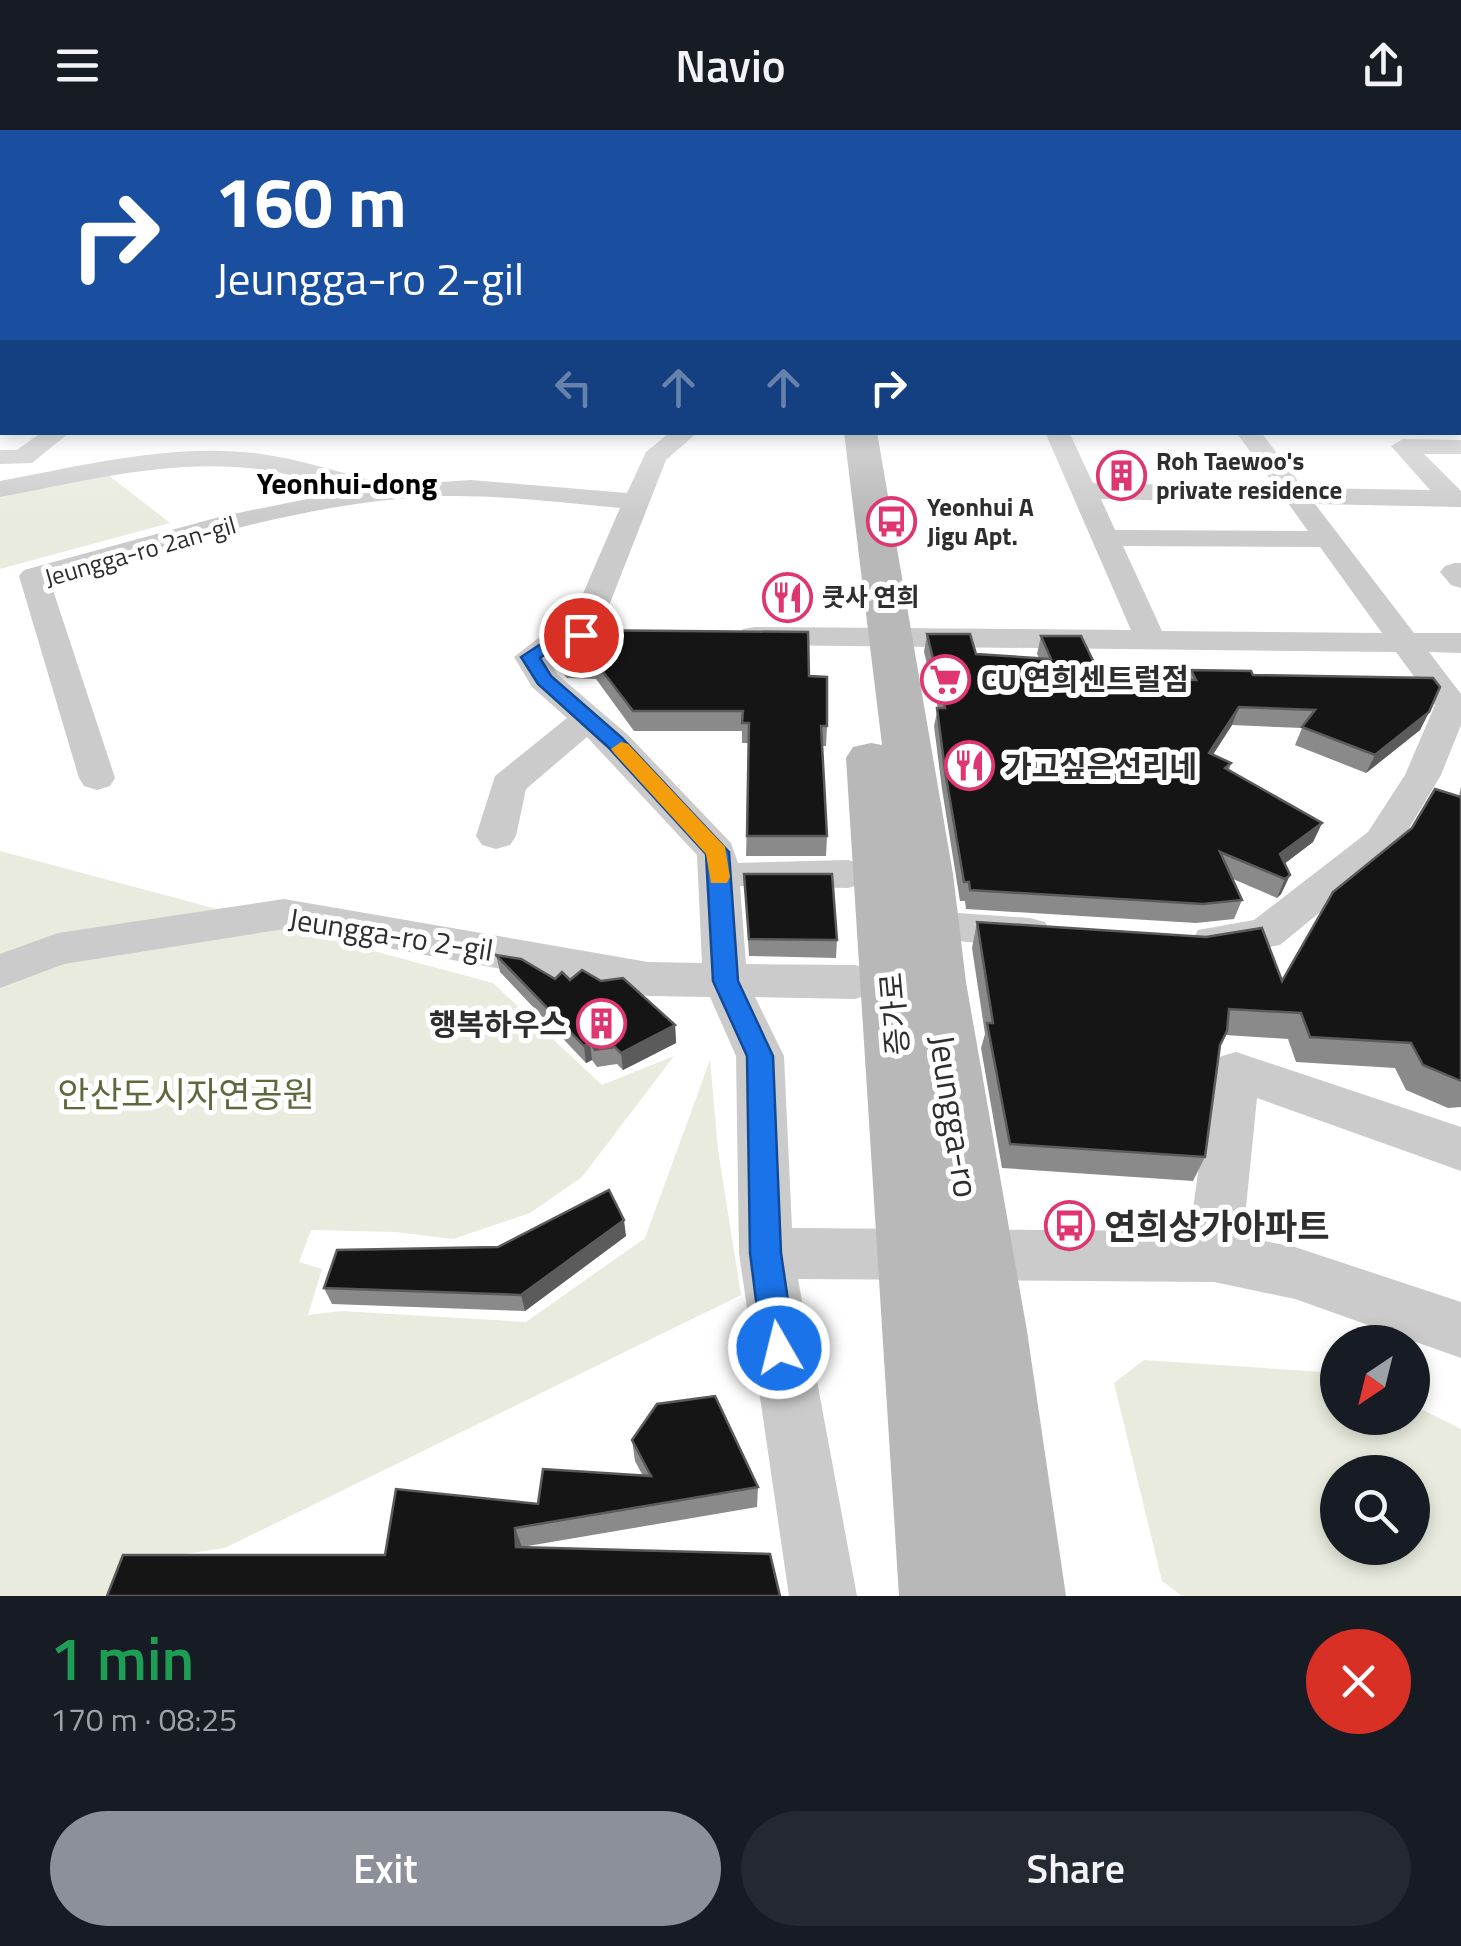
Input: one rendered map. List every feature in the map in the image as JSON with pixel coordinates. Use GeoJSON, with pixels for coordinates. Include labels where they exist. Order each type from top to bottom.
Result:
{"type":"FeatureCollection","features":[{"type":"Feature","properties":{"kind":"main road","name":"증가로"},"geometry":{"type":"LineString","coordinates":[[837,435],[876,636],[945,1596]]}},
{"type":"Feature","properties":{"kind":"main road","name":"Jeungga-ro"},"geometry":{"type":"LineString","coordinates":[[860,435],[876,636],[932,926],[935,982],[988,1331],[1020,1596]]}},
{"type":"Feature","properties":{"kind":"street"},"geometry":{"type":"LineString","coordinates":[[0,456],[22,458],[54,435]]}},
{"type":"Feature","properties":{"kind":"street"},"geometry":{"type":"LineString","coordinates":[[581,635],[656,457],[682,435]]}},
{"type":"Feature","properties":{"kind":"street"},"geometry":{"type":"LineString","coordinates":[[1058,435],[1150,638]]}},
{"type":"Feature","properties":{"kind":"street"},"geometry":{"type":"LineString","coordinates":[[1177,942],[1265,934],[1382,841],[1423,775],[1452,705],[1250,435]]}},
{"type":"Feature","properties":{"kind":"street"},"geometry":{"type":"LineString","coordinates":[[1457,499],[1403,446],[1461,447]]}},
{"type":"Feature","properties":{"kind":"street","name":"Jeungga-ro 2an-gil"},"geometry":{"type":"LineString","coordinates":[[0,489],[99,471],[247,460],[389,492]]}},
{"type":"Feature","properties":{"kind":"street","name":"Jeungga-ro 2an-gil"},"geometry":{"type":"LineString","coordinates":[[97,778],[34,576],[154,542],[389,492],[482,488],[637,502]]}},
{"type":"Feature","properties":{"kind":"street"},"geometry":{"type":"LineString","coordinates":[[1084,491],[1457,499]]}},
{"type":"Feature","properties":{"kind":"street"},"geometry":{"type":"LineString","coordinates":[[0,572],[161,527],[154,542]]}},
{"type":"Feature","properties":{"kind":"street"},"geometry":{"type":"LineString","coordinates":[[1104,538],[1328,539]]}},
{"type":"Feature","properties":{"kind":"street"},"geometry":{"type":"LineString","coordinates":[[641,636],[562,635],[530,657],[544,680],[588,718],[717,852],[726,981],[760,1056],[789,1252],[824,1596]]}},
{"type":"Feature","properties":{"kind":"street"},"geometry":{"type":"LineString","coordinates":[[720,636],[1461,644]]}},
{"type":"Feature","properties":{"kind":"street"},"geometry":{"type":"LineString","coordinates":[[496,836],[508,784],[588,718]]}},
{"type":"Feature","properties":{"kind":"street"},"geometry":{"type":"LineString","coordinates":[[718,874],[848,874]]}},
{"type":"Feature","properties":{"kind":"street","name":"Jeungga-ro 2-gil"},"geometry":{"type":"LineString","coordinates":[[0,971],[58,949],[284,914],[648,979],[854,982]]}},
{"type":"Feature","properties":{"kind":"street"},"geometry":{"type":"LineString","coordinates":[[932,926],[1064,935]]}},
{"type":"Feature","properties":{"kind":"street"},"geometry":{"type":"LineString","coordinates":[[1214,1257],[1236,1071],[1461,1149]]}},
{"type":"Feature","properties":{"kind":"street"},"geometry":{"type":"LineString","coordinates":[[789,1252],[1214,1257],[1295,1274],[1461,1330]]}},
{"type":"Feature","properties":{"kind":"green space"},"geometry":{"type":"Polygon","coordinates":[[[107,474],[170,523],[0,569],[0,495],[107,474]]]}},
{"type":"Feature","properties":{"kind":"green space","name":"안산도시자연공원"},"geometry":{"type":"Polygon","coordinates":[[[0,851],[493,983],[602,1085],[674,1056],[582,1177],[530,1213],[453,1239],[395,1232],[311,1230],[299,1262],[322,1269],[308,1315],[341,1311],[526,1322],[645,1238],[710,1060],[718,1150],[741,1295],[225,1548],[128,1562],[116,1596],[0,1596],[0,851]]]}},
{"type":"Feature","properties":{"kind":"green space"},"geometry":{"type":"Polygon","coordinates":[[[1144,1360],[1320,1372],[1320,1435],[1430,1435],[1430,1414],[1461,1429],[1461,1596],[1182,1596],[1162,1581],[1114,1383],[1144,1360]]]}},
{"type":"Feature","properties":{"kind":"building"},"geometry":{"type":"Polygon","coordinates":[[[568,630],[808,632],[809,676],[827,677],[827,726],[821,726],[827,836],[747,836],[749,723],[742,723],[743,711],[633,711],[594,660],[565,659],[554,646],[555,639],[568,630]]]}},
{"type":"Feature","properties":{"kind":"building"},"geometry":{"type":"Polygon","coordinates":[[[927,634],[970,634],[976,654],[1051,659],[1041,636],[1081,636],[1102,679],[1196,680],[1191,670],[1251,671],[1253,675],[1433,678],[1440,687],[1429,712],[1375,755],[1302,727],[1315,710],[1239,707],[1209,753],[1231,763],[1225,768],[1322,823],[1280,854],[1290,875],[1285,879],[1220,852],[1242,900],[1203,904],[970,890],[969,882],[964,882],[945,771],[937,708],[945,708],[927,634]]]}},
{"type":"Feature","properties":{"kind":"building"},"geometry":{"type":"Polygon","coordinates":[[[1435,789],[1461,797],[1461,1081],[1423,1065],[1411,1043],[1310,1037],[1301,1013],[1229,1009],[1227,1031],[1220,1045],[1205,1157],[1010,1144],[987,1023],[993,1023],[977,922],[1206,937],[1262,928],[1282,981],[1333,892],[1412,828],[1435,789]]]}},
{"type":"Feature","properties":{"kind":"building"},"geometry":{"type":"Polygon","coordinates":[[[744,874],[832,874],[837,940],[749,939],[744,874]]]}},
{"type":"Feature","properties":{"kind":"building","name":"행복하우스"},"geometry":{"type":"Polygon","coordinates":[[[496,955],[521,959],[555,979],[562,972],[570,980],[582,970],[601,981],[623,978],[675,1025],[621,1053],[615,1047],[595,1050],[590,1042],[584,1046],[496,955]]]}},
{"type":"Feature","properties":{"kind":"building"},"geometry":{"type":"Polygon","coordinates":[[[609,1190],[624,1220],[521,1295],[324,1288],[337,1250],[498,1247],[609,1190]]]}},
{"type":"Feature","properties":{"kind":"building"},"geometry":{"type":"Polygon","coordinates":[[[715,1396],[758,1487],[515,1528],[516,1547],[770,1554],[780,1596],[107,1596],[123,1555],[385,1555],[396,1489],[538,1504],[543,1469],[651,1476],[632,1440],[657,1404],[715,1396]]]}},
{"type":"Feature","properties":{"kind":"slow traffic"},"geometry":{"type":"LineString","coordinates":[[621,749],[717,852],[719,877]]}},
{"type":"Feature","properties":{"kind":"place","name":"Roh Taewoo's private residence"},"geometry":{"type":"Point","coordinates":[1121,475]}},
{"type":"Feature","properties":{"kind":"place","name":"Yeonhui A Jigu Apt."},"geometry":{"type":"Point","coordinates":[892,521]}},
{"type":"Feature","properties":{"kind":"place","name":"쿳사 연희"},"geometry":{"type":"Point","coordinates":[787,597]}},
{"type":"Feature","properties":{"kind":"place","name":"CU 연희센트럴점"},"geometry":{"type":"Point","coordinates":[946,679]}},
{"type":"Feature","properties":{"kind":"place","name":"가고싶은선리네"},"geometry":{"type":"Point","coordinates":[969,766]}},
{"type":"Feature","properties":{"kind":"place","name":"행복하우스"},"geometry":{"type":"Point","coordinates":[602,1024]}},
{"type":"Feature","properties":{"kind":"place","name":"연희상가아파트"},"geometry":{"type":"Point","coordinates":[1069,1226]}},
{"type":"Feature","properties":{"kind":"district","name":"Yeonhui-dong"},"geometry":{"type":"Point","coordinates":[347,483]}},
{"type":"Feature","properties":{"kind":"route"},"geometry":{"type":"LineString","coordinates":[[581,635],[562,635],[530,657],[544,680],[615,743],[717,852],[726,981],[760,1056],[766,1253],[779,1348]]}}]}
